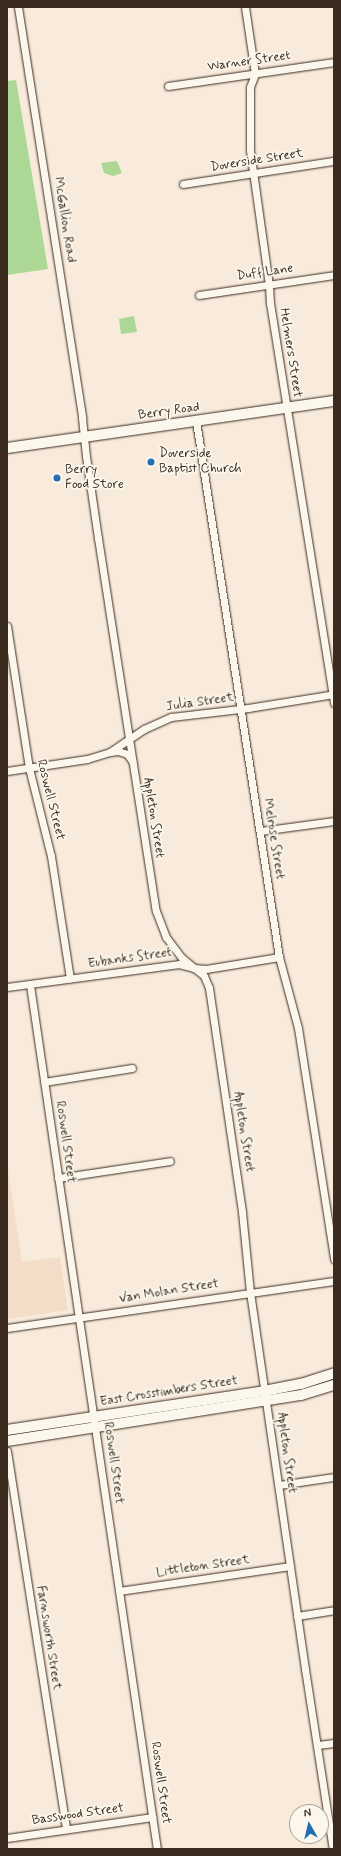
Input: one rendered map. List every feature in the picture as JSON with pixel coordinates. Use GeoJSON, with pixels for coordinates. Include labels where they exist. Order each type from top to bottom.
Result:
{"type":"FeatureCollection","features":[{"type":"Feature","properties":{"kind":"main road","name":"Berry Road"},"geometry":{"type":"LineString","coordinates":[[7,448],[334,401]]}},
{"type":"Feature","properties":{"kind":"main road","name":"East Crosstimbers Street"},"geometry":{"type":"LineString","coordinates":[[167,1411],[300,1384],[334,1373]]}},
{"type":"Feature","properties":{"kind":"main road","name":"East Crosstimbers Street"},"geometry":{"type":"LineString","coordinates":[[7,1430],[95,1422],[167,1411],[266,1401],[301,1395],[334,1385]]}},
{"type":"Feature","properties":{"kind":"main road","name":"East Crosstimbers Street"},"geometry":{"type":"LineString","coordinates":[[7,1441],[95,1422]]}},
{"type":"Feature","properties":{"kind":"street","name":"McGallion Road"},"geometry":{"type":"LineString","coordinates":[[18,7],[84,437]]}},
{"type":"Feature","properties":{"kind":"street","name":"Helmers Street"},"geometry":{"type":"LineString","coordinates":[[245,7],[255,74],[250,88],[250,150],[269,285],[270,303],[334,703]]}},
{"type":"Feature","properties":{"kind":"street","name":"Warner Street"},"geometry":{"type":"LineString","coordinates":[[168,86],[334,62]]}},
{"type":"Feature","properties":{"kind":"street","name":"Doverside Street"},"geometry":{"type":"LineString","coordinates":[[183,184],[334,161]]}},
{"type":"Feature","properties":{"kind":"street","name":"Duff Lane"},"geometry":{"type":"LineString","coordinates":[[199,295],[334,275]]}},
{"type":"Feature","properties":{"kind":"street","name":"Melrose Street"},"geometry":{"type":"LineString","coordinates":[[196,421],[279,957],[298,1028],[334,1259]]}},
{"type":"Feature","properties":{"kind":"street","name":"Appleton Street"},"geometry":{"type":"LineString","coordinates":[[84,437],[98,538],[156,911],[166,937],[181,961],[205,972],[209,988],[242,1212],[250,1292],[264,1391],[279,1485],[297,1616],[331,1817],[333,1849]]}},
{"type":"Feature","properties":{"kind":"street","name":"Roswell Street"},"geometry":{"type":"LineString","coordinates":[[7,626],[29,768],[51,856],[70,979]]}},
{"type":"Feature","properties":{"kind":"street","name":"Julia Street"},"geometry":{"type":"LineString","coordinates":[[7,771],[87,759],[110,752],[144,729],[171,717],[240,709],[333,694]]}},
{"type":"Feature","properties":{"kind":"street"},"geometry":{"type":"LineString","coordinates":[[110,752],[118,751],[127,754],[133,762]]}},
{"type":"Feature","properties":{"kind":"street"},"geometry":{"type":"LineString","coordinates":[[260,831],[334,821]]}},
{"type":"Feature","properties":{"kind":"street"},"geometry":{"type":"LineString","coordinates":[[205,972],[279,957]]}},
{"type":"Feature","properties":{"kind":"street","name":"Eubanks Street"},"geometry":{"type":"LineString","coordinates":[[7,987],[30,985],[181,961]]}},
{"type":"Feature","properties":{"kind":"street","name":"Roswell Street"},"geometry":{"type":"LineString","coordinates":[[30,985],[157,1849]]}},
{"type":"Feature","properties":{"kind":"street"},"geometry":{"type":"LineString","coordinates":[[44,1082],[132,1068]]}},
{"type":"Feature","properties":{"kind":"street"},"geometry":{"type":"LineString","coordinates":[[58,1178],[170,1162]]}},
{"type":"Feature","properties":{"kind":"street","name":"Van Molan Street"},"geometry":{"type":"LineString","coordinates":[[7,1328],[334,1281]]}},
{"type":"Feature","properties":{"kind":"street","name":"Farnsworth Street"},"geometry":{"type":"LineString","coordinates":[[7,1451],[66,1829]]}},
{"type":"Feature","properties":{"kind":"street"},"geometry":{"type":"LineString","coordinates":[[279,1485],[334,1477]]}},
{"type":"Feature","properties":{"kind":"street","name":"Littleton Street"},"geometry":{"type":"LineString","coordinates":[[119,1591],[290,1566]]}},
{"type":"Feature","properties":{"kind":"street"},"geometry":{"type":"LineString","coordinates":[[297,1616],[334,1610]]}},
{"type":"Feature","properties":{"kind":"street"},"geometry":{"type":"LineString","coordinates":[[318,1745],[334,1743]]}},
{"type":"Feature","properties":{"kind":"street","name":"Basswood Street"},"geometry":{"type":"LineString","coordinates":[[7,1838],[152,1817]]}},
{"type":"Feature","properties":{"kind":"shaded area"},"geometry":{"type":"Polygon","coordinates":[[[7,1162],[22,1262],[60,1257],[68,1310],[7,1319],[7,1162]]]}},
{"type":"Feature","properties":{"kind":"green space"},"geometry":{"type":"Polygon","coordinates":[[[16,80],[48,269],[7,275],[7,81],[16,80]]]}},
{"type":"Feature","properties":{"kind":"green space"},"geometry":{"type":"Polygon","coordinates":[[[117,161],[122,173],[113,176],[104,173],[101,163],[117,161]]]}},
{"type":"Feature","properties":{"kind":"green space"},"geometry":{"type":"Polygon","coordinates":[[[134,316],[137,332],[121,334],[119,319],[134,316]]]}},
{"type":"Feature","properties":{"kind":"place","name":"Doverside Baptist Church"},"geometry":{"type":"Point","coordinates":[151,462]}},
{"type":"Feature","properties":{"kind":"place","name":"Berry Food Store"},"geometry":{"type":"Point","coordinates":[57,478]}}]}
